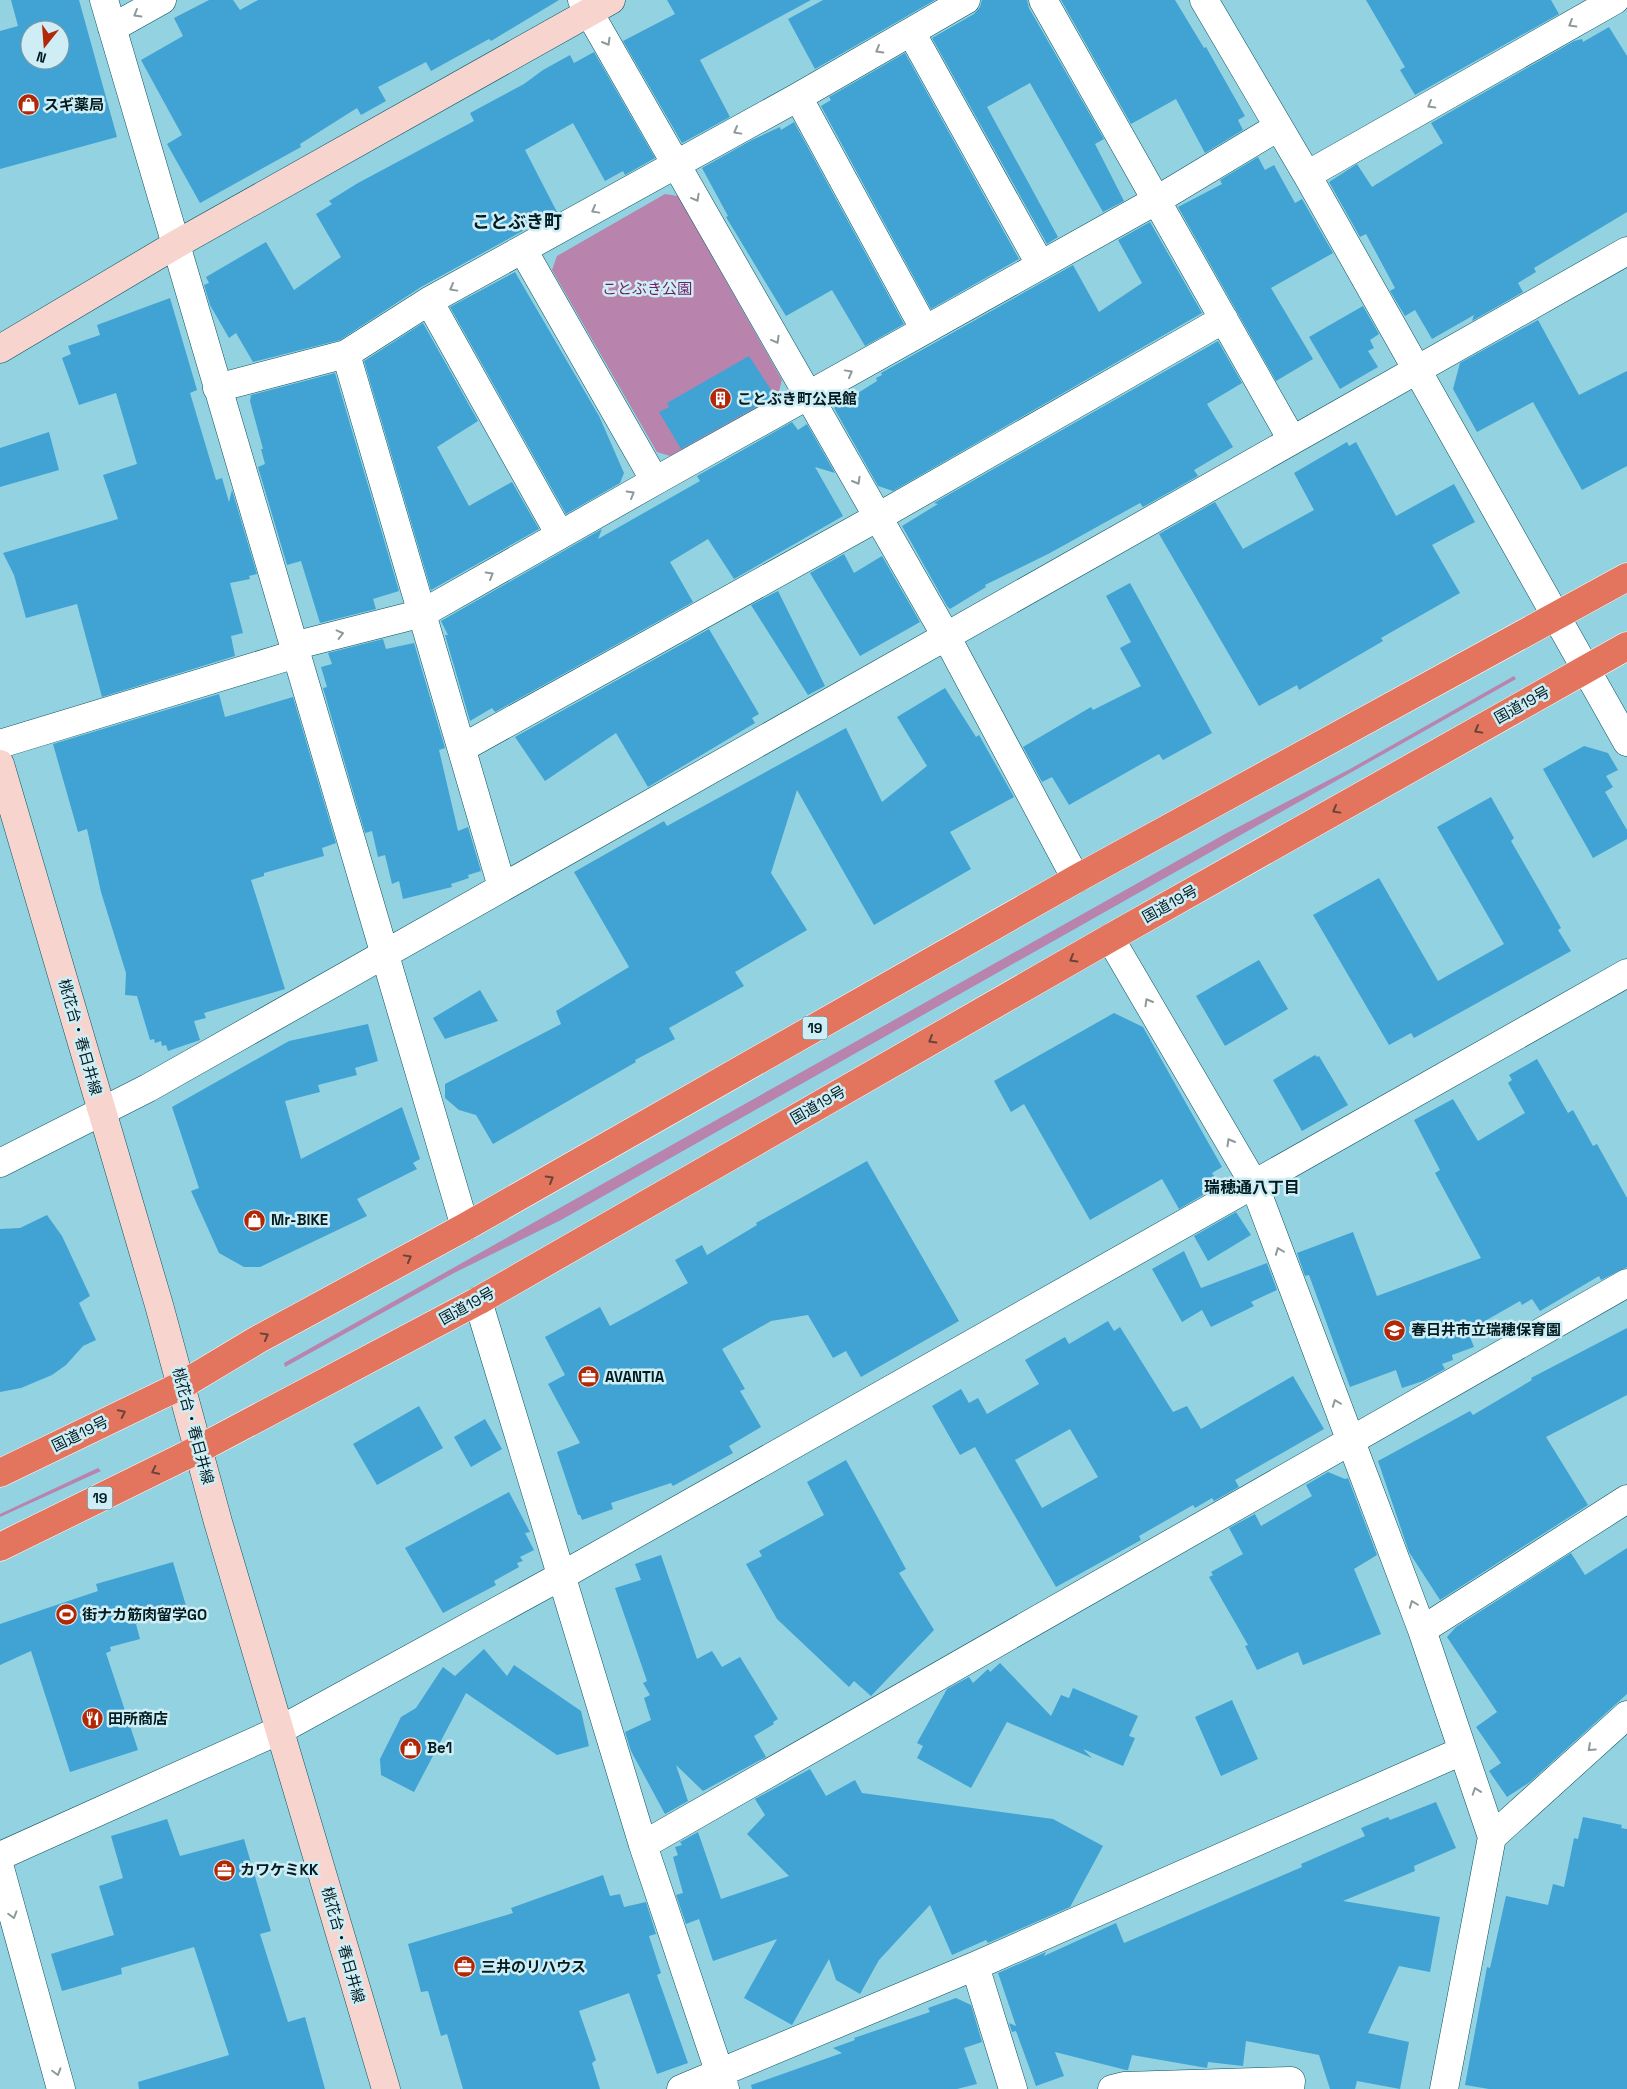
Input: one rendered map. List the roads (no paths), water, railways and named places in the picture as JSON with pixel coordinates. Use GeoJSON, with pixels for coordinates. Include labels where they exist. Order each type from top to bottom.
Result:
{"type":"FeatureCollection","features":[{"type":"Feature","properties":{"kind":"highway","name":"国道19号"},"geometry":{"type":"LineString","coordinates":[[0,1473],[182,1385],[257,1340],[465,1227],[1076,879],[1556,618],[1627,577]]}},
{"type":"Feature","properties":{"kind":"highway","name":"国道19号"},"geometry":{"type":"LineString","coordinates":[[0,1547],[199,1449],[478,1301],[1110,938],[1627,646]]}},
{"type":"Feature","properties":{"kind":"street"},"geometry":{"type":"LineString","coordinates":[[104,0],[465,1227]]}},
{"type":"Feature","properties":{"kind":"street"},"geometry":{"type":"LineString","coordinates":[[112,28],[162,0]]}},
{"type":"Feature","properties":{"kind":"street"},"geometry":{"type":"LineString","coordinates":[[217,388],[346,354],[429,302],[798,97],[966,0]]}},
{"type":"Feature","properties":{"kind":"street"},"geometry":{"type":"LineString","coordinates":[[1043,0],[1292,440]]}},
{"type":"Feature","properties":{"kind":"street"},"geometry":{"type":"LineString","coordinates":[[1204,0],[1307,175],[1627,742]]}},
{"type":"Feature","properties":{"kind":"street"},"geometry":{"type":"LineString","coordinates":[[1307,175],[1615,0]]}},
{"type":"Feature","properties":{"kind":"street"},"geometry":{"type":"LineString","coordinates":[[0,349],[175,245],[594,4],[677,164],[807,396],[946,636],[1076,879]]}},
{"type":"Feature","properties":{"kind":"street"},"geometry":{"type":"LineString","coordinates":[[911,32],[1040,264]]}},
{"type":"Feature","properties":{"kind":"street"},"geometry":{"type":"LineString","coordinates":[[798,97],[925,330]]}},
{"type":"Feature","properties":{"kind":"street"},"geometry":{"type":"LineString","coordinates":[[0,744],[294,650],[423,614],[655,481],[1157,200],[1278,127]]}},
{"type":"Feature","properties":{"kind":"street"},"geometry":{"type":"LineString","coordinates":[[523,250],[655,481]]}},
{"type":"Feature","properties":{"kind":"street"},"geometry":{"type":"LineString","coordinates":[[0,1163],[148,1088],[1627,252]]}},
{"type":"Feature","properties":{"kind":"street"},"geometry":{"type":"LineString","coordinates":[[429,302],[560,535]]}},
{"type":"Feature","properties":{"kind":"street"},"geometry":{"type":"LineString","coordinates":[[462,748],[878,517],[1224,319]]}},
{"type":"Feature","properties":{"kind":"street"},"geometry":{"type":"LineString","coordinates":[[346,354],[502,887]]}},
{"type":"Feature","properties":{"kind":"street","name":"桃花台・春日井線"},"geometry":{"type":"LineString","coordinates":[[0,764],[386,2089]]}},
{"type":"Feature","properties":{"kind":"street"},"geometry":{"type":"LineString","coordinates":[[1110,938],[1254,1184],[1422,1630],[1492,1837],[1444,2089]]}},
{"type":"Feature","properties":{"kind":"street"},"geometry":{"type":"LineString","coordinates":[[0,1856],[280,1730],[563,1575],[1627,974]]}},
{"type":"Feature","properties":{"kind":"street"},"geometry":{"type":"LineString","coordinates":[[643,1845],[1627,1284]]}},
{"type":"Feature","properties":{"kind":"street"},"geometry":{"type":"LineString","coordinates":[[478,1301],[563,1575],[643,1845],[722,2082]]}},
{"type":"Feature","properties":{"kind":"street"},"geometry":{"type":"LineString","coordinates":[[1422,1630],[1627,1500]]}},
{"type":"Feature","properties":{"kind":"street"},"geometry":{"type":"LineString","coordinates":[[1492,1837],[1627,1715]]}},
{"type":"Feature","properties":{"kind":"street"},"geometry":{"type":"LineString","coordinates":[[681,2089],[722,2082],[975,1966],[1462,1751]]}},
{"type":"Feature","properties":{"kind":"street"},"geometry":{"type":"LineString","coordinates":[[0,1868],[61,2089]]}},
{"type":"Feature","properties":{"kind":"street"},"geometry":{"type":"LineString","coordinates":[[975,1966],[1013,2089]]}},
{"type":"Feature","properties":{"kind":"street"},"geometry":{"type":"LineString","coordinates":[[1112,2089],[1124,2086],[1291,2082],[1290,2089]]}},
{"type":"Feature","properties":{"kind":"place","name":"スギ薬局"},"geometry":{"type":"Point","coordinates":[28,105]}},
{"type":"Feature","properties":{"kind":"place","name":"ことぶき町公民館"},"geometry":{"type":"Point","coordinates":[721,399]}},
{"type":"Feature","properties":{"kind":"place","name":"Mr-BIKE"},"geometry":{"type":"Point","coordinates":[255,1220]}},
{"type":"Feature","properties":{"kind":"place","name":"春日井市立瑞穂保育園"},"geometry":{"type":"Point","coordinates":[1395,1330]}},
{"type":"Feature","properties":{"kind":"place","name":"AVANTIA"},"geometry":{"type":"Point","coordinates":[589,1377]}},
{"type":"Feature","properties":{"kind":"place","name":"街ナカ筋肉留学GO"},"geometry":{"type":"Point","coordinates":[66,1615]}},
{"type":"Feature","properties":{"kind":"place","name":"田所商店"},"geometry":{"type":"Point","coordinates":[92,1719]}},
{"type":"Feature","properties":{"kind":"place","name":"Be1"},"geometry":{"type":"Point","coordinates":[411,1748]}},
{"type":"Feature","properties":{"kind":"place","name":"カワケミKK"},"geometry":{"type":"Point","coordinates":[224,1870]}},
{"type":"Feature","properties":{"kind":"place","name":"三井のリハウス"},"geometry":{"type":"Point","coordinates":[465,1967]}},
{"type":"Feature","properties":{"kind":"district","name":"ことぶき町"},"geometry":{"type":"Point","coordinates":[517,222]}},
{"type":"Feature","properties":{"kind":"district","name":"瑞穂通八丁目"},"geometry":{"type":"Point","coordinates":[1252,1187]}},
{"type":"Feature","properties":{"kind":"park label","name":"ことぶき公園"},"geometry":{"type":"Point","coordinates":[647,289]}}]}
